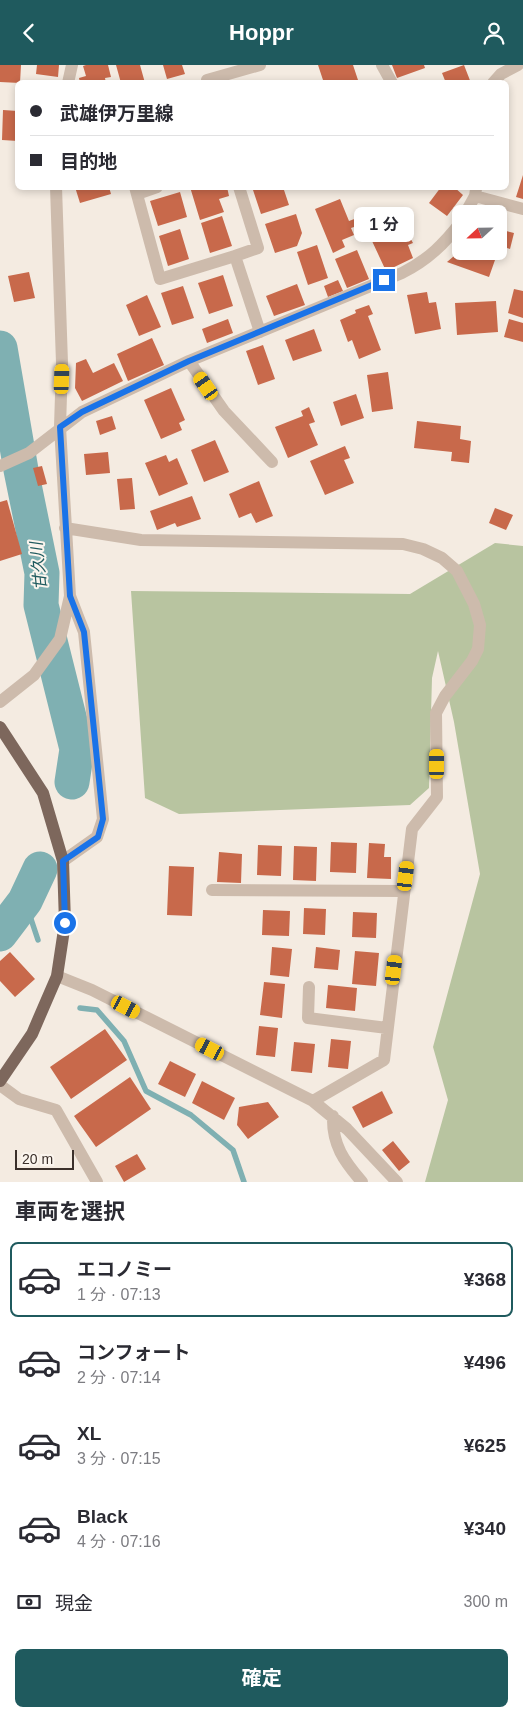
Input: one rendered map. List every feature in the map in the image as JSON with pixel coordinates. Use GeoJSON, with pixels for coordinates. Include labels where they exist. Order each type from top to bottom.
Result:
{"type":"FeatureCollection","features":[{"type":"Feature","properties":{"kind":"main road"},"geometry":{"type":"LineString","coordinates":[[0,727],[43,793],[63,861],[65,923],[57,976],[32,1034],[0,1083]]}},
{"type":"Feature","properties":{"kind":"street"},"geometry":{"type":"LineString","coordinates":[[69,80],[72,65]]}},
{"type":"Feature","properties":{"kind":"street"},"geometry":{"type":"LineString","coordinates":[[211,80],[260,65]]}},
{"type":"Feature","properties":{"kind":"street"},"geometry":{"type":"LineString","coordinates":[[382,65],[390,80]]}},
{"type":"Feature","properties":{"kind":"street"},"geometry":{"type":"LineString","coordinates":[[496,80],[501,74],[518,65]]}},
{"type":"Feature","properties":{"kind":"street"},"geometry":{"type":"LineString","coordinates":[[56,190],[62,363],[60,427],[70,596],[84,632],[103,819],[98,837],[63,861]]}},
{"type":"Feature","properties":{"kind":"street"},"geometry":{"type":"LineString","coordinates":[[136,191],[160,279],[258,247],[240,190]]}},
{"type":"Feature","properties":{"kind":"street"},"geometry":{"type":"LineString","coordinates":[[470,205],[476,192],[523,209]]}},
{"type":"Feature","properties":{"kind":"street"},"geometry":{"type":"LineString","coordinates":[[4,465],[29,453],[60,427],[82,412],[189,361],[402,273],[423,262],[442,246],[452,233]]}},
{"type":"Feature","properties":{"kind":"street"},"geometry":{"type":"LineString","coordinates":[[235,256],[260,332]]}},
{"type":"Feature","properties":{"kind":"street"},"geometry":{"type":"LineString","coordinates":[[189,361],[224,411],[272,463]]}},
{"type":"Feature","properties":{"kind":"street"},"geometry":{"type":"LineString","coordinates":[[65,527],[142,540],[402,544],[424,549],[442,559],[457,571],[474,604],[480,625],[478,649],[472,661],[444,696],[436,713],[437,797],[412,829],[384,1060],[313,1101]]}},
{"type":"Feature","properties":{"kind":"street"},"geometry":{"type":"LineString","coordinates":[[0,702],[34,675],[60,639],[70,596]]}},
{"type":"Feature","properties":{"kind":"street"},"geometry":{"type":"LineString","coordinates":[[212,890],[404,891]]}},
{"type":"Feature","properties":{"kind":"street"},"geometry":{"type":"LineString","coordinates":[[57,976],[101,994],[313,1101],[333,1116],[396,1182]]}},
{"type":"Feature","properties":{"kind":"street"},"geometry":{"type":"LineString","coordinates":[[310,987],[308,1018],[387,1029]]}},
{"type":"Feature","properties":{"kind":"street"},"geometry":{"type":"LineString","coordinates":[[0,1083],[20,1099],[56,1110],[97,1182]]}},
{"type":"Feature","properties":{"kind":"street"},"geometry":{"type":"LineString","coordinates":[[333,1116],[333,1125],[341,1156],[362,1182]]}},
{"type":"Feature","properties":{"kind":"green space"},"geometry":{"type":"Polygon","coordinates":[[[495,543],[523,546],[523,1182],[425,1182],[448,1100],[433,1047],[480,874],[454,722],[438,651],[432,678],[429,788],[410,805],[179,814],[145,798],[131,591],[410,594],[495,543]]]}},
{"type":"Feature","properties":{"kind":"building"},"geometry":{"type":"Polygon","coordinates":[[[0,65],[21,65],[20,80],[15,80],[15,83],[0,82],[0,65]]]}},
{"type":"Feature","properties":{"kind":"building"},"geometry":{"type":"Polygon","coordinates":[[[37,65],[59,65],[58,77],[36,74],[37,65]]]}},
{"type":"Feature","properties":{"kind":"building"},"geometry":{"type":"Polygon","coordinates":[[[108,65],[111,77],[105,78],[105,80],[79,80],[79,78],[86,76],[83,66],[108,65]]]}},
{"type":"Feature","properties":{"kind":"building"},"geometry":{"type":"Polygon","coordinates":[[[116,65],[140,65],[144,80],[120,80],[116,65]]]}},
{"type":"Feature","properties":{"kind":"building"},"geometry":{"type":"Polygon","coordinates":[[[163,65],[182,65],[185,74],[167,79],[163,65]]]}},
{"type":"Feature","properties":{"kind":"building"},"geometry":{"type":"Polygon","coordinates":[[[318,65],[353,65],[358,80],[323,80],[318,65]]]}},
{"type":"Feature","properties":{"kind":"building"},"geometry":{"type":"Polygon","coordinates":[[[392,65],[424,65],[425,68],[397,78],[392,65]]]}},
{"type":"Feature","properties":{"kind":"building"},"geometry":{"type":"Polygon","coordinates":[[[464,65],[470,80],[445,80],[442,73],[464,65]]]}},
{"type":"Feature","properties":{"kind":"building"},"geometry":{"type":"Polygon","coordinates":[[[3,110],[15,111],[15,141],[2,140],[3,110]]]}},
{"type":"Feature","properties":{"kind":"building"},"geometry":{"type":"Polygon","coordinates":[[[523,175],[523,199],[516,197],[523,175]]]}},
{"type":"Feature","properties":{"kind":"building"},"geometry":{"type":"Polygon","coordinates":[[[76,190],[110,190],[111,194],[80,203],[76,190]]]}},
{"type":"Feature","properties":{"kind":"building"},"geometry":{"type":"Polygon","coordinates":[[[191,190],[228,190],[229,196],[219,199],[224,212],[200,220],[191,190]]]}},
{"type":"Feature","properties":{"kind":"building"},"geometry":{"type":"Polygon","coordinates":[[[253,190],[284,190],[289,205],[261,214],[253,190]]]}},
{"type":"Feature","properties":{"kind":"building"},"geometry":{"type":"Polygon","coordinates":[[[439,190],[457,190],[463,195],[455,205],[452,205],[452,209],[447,216],[429,203],[439,190]]]}},
{"type":"Feature","properties":{"kind":"building"},"geometry":{"type":"Polygon","coordinates":[[[180,192],[187,217],[158,226],[150,201],[180,192]]]}},
{"type":"Feature","properties":{"kind":"building"},"geometry":{"type":"Polygon","coordinates":[[[340,199],[349,221],[357,218],[360,225],[351,228],[354,235],[342,240],[345,247],[333,253],[315,209],[340,199]]]}},
{"type":"Feature","properties":{"kind":"building"},"geometry":{"type":"Polygon","coordinates":[[[393,213],[404,237],[408,234],[413,243],[408,245],[413,258],[386,271],[365,226],[393,213]]]}},
{"type":"Feature","properties":{"kind":"building"},"geometry":{"type":"Polygon","coordinates":[[[296,214],[302,233],[297,246],[275,253],[265,224],[296,214]]]}},
{"type":"Feature","properties":{"kind":"building"},"geometry":{"type":"Polygon","coordinates":[[[222,216],[232,246],[210,253],[201,223],[222,216]]]}},
{"type":"Feature","properties":{"kind":"building"},"geometry":{"type":"Polygon","coordinates":[[[180,229],[189,259],[168,266],[159,236],[180,229]]]}},
{"type":"Feature","properties":{"kind":"building"},"geometry":{"type":"Polygon","coordinates":[[[508,231],[514,233],[510,249],[508,248],[508,231]]]}},
{"type":"Feature","properties":{"kind":"building"},"geometry":{"type":"Polygon","coordinates":[[[317,245],[328,278],[308,285],[297,252],[317,245]]]}},
{"type":"Feature","properties":{"kind":"building"},"geometry":{"type":"Polygon","coordinates":[[[357,250],[369,279],[347,288],[335,259],[357,250]]]}},
{"type":"Feature","properties":{"kind":"building"},"geometry":{"type":"Polygon","coordinates":[[[452,258],[452,260],[495,260],[489,277],[447,262],[452,258]]]}},
{"type":"Feature","properties":{"kind":"building"},"geometry":{"type":"Polygon","coordinates":[[[29,272],[35,298],[14,302],[8,276],[29,272]]]}},
{"type":"Feature","properties":{"kind":"building"},"geometry":{"type":"Polygon","coordinates":[[[223,275],[233,306],[209,314],[198,283],[223,275]]]}},
{"type":"Feature","properties":{"kind":"building"},"geometry":{"type":"Polygon","coordinates":[[[338,280],[343,291],[328,297],[324,286],[338,280]]]}},
{"type":"Feature","properties":{"kind":"building"},"geometry":{"type":"Polygon","coordinates":[[[297,284],[305,305],[274,316],[266,296],[297,284]]]}},
{"type":"Feature","properties":{"kind":"building"},"geometry":{"type":"Polygon","coordinates":[[[183,286],[194,318],[172,325],[161,293],[183,286]]]}},
{"type":"Feature","properties":{"kind":"building"},"geometry":{"type":"Polygon","coordinates":[[[514,289],[523,291],[523,318],[508,313],[514,289]]]}},
{"type":"Feature","properties":{"kind":"building"},"geometry":{"type":"Polygon","coordinates":[[[427,292],[429,303],[436,302],[441,329],[415,334],[407,295],[427,292]]]}},
{"type":"Feature","properties":{"kind":"building"},"geometry":{"type":"Polygon","coordinates":[[[147,295],[161,327],[139,336],[126,305],[147,295]]]}},
{"type":"Feature","properties":{"kind":"building"},"geometry":{"type":"Polygon","coordinates":[[[496,301],[498,332],[457,335],[455,303],[496,301]]]}},
{"type":"Feature","properties":{"kind":"building"},"geometry":{"type":"Polygon","coordinates":[[[369,305],[373,314],[368,316],[381,350],[359,359],[352,340],[348,342],[340,320],[356,313],[355,310],[369,305]]]}},
{"type":"Feature","properties":{"kind":"building"},"geometry":{"type":"Polygon","coordinates":[[[228,319],[233,333],[207,343],[202,329],[228,319]]]}},
{"type":"Feature","properties":{"kind":"building"},"geometry":{"type":"Polygon","coordinates":[[[509,319],[523,323],[523,342],[504,337],[509,319]]]}},
{"type":"Feature","properties":{"kind":"building"},"geometry":{"type":"Polygon","coordinates":[[[314,329],[322,351],[293,361],[285,340],[314,329]]]}},
{"type":"Feature","properties":{"kind":"building"},"geometry":{"type":"Polygon","coordinates":[[[152,338],[164,365],[128,381],[117,354],[152,338]]]}},
{"type":"Feature","properties":{"kind":"building"},"geometry":{"type":"Polygon","coordinates":[[[263,345],[275,379],[258,385],[246,351],[263,345]]]}},
{"type":"Feature","properties":{"kind":"building"},"geometry":{"type":"Polygon","coordinates":[[[86,359],[93,373],[114,363],[123,381],[82,401],[75,388],[76,363],[86,359]]]}},
{"type":"Feature","properties":{"kind":"building"},"geometry":{"type":"Polygon","coordinates":[[[388,372],[393,409],[372,412],[367,375],[388,372]]]}},
{"type":"Feature","properties":{"kind":"building"},"geometry":{"type":"Polygon","coordinates":[[[171,388],[185,420],[179,423],[182,430],[161,439],[144,400],[171,388]]]}},
{"type":"Feature","properties":{"kind":"building"},"geometry":{"type":"Polygon","coordinates":[[[356,394],[364,418],[341,426],[333,402],[356,394]]]}},
{"type":"Feature","properties":{"kind":"building"},"geometry":{"type":"Polygon","coordinates":[[[309,407],[315,422],[309,424],[318,445],[288,458],[275,427],[303,416],[301,411],[309,407]]]}},
{"type":"Feature","properties":{"kind":"building"},"geometry":{"type":"Polygon","coordinates":[[[112,416],[116,429],[100,435],[96,421],[112,416]]]}},
{"type":"Feature","properties":{"kind":"building"},"geometry":{"type":"Polygon","coordinates":[[[417,421],[461,426],[460,439],[471,441],[469,463],[451,461],[452,452],[414,448],[417,421]]]}},
{"type":"Feature","properties":{"kind":"building"},"geometry":{"type":"Polygon","coordinates":[[[215,440],[229,472],[204,482],[191,450],[215,440]]]}},
{"type":"Feature","properties":{"kind":"building"},"geometry":{"type":"Polygon","coordinates":[[[345,446],[350,458],[344,460],[354,483],[325,495],[310,461],[345,446]]]}},
{"type":"Feature","properties":{"kind":"building"},"geometry":{"type":"Polygon","coordinates":[[[108,452],[110,473],[86,475],[84,454],[108,452]]]}},
{"type":"Feature","properties":{"kind":"building"},"geometry":{"type":"Polygon","coordinates":[[[166,455],[169,462],[177,458],[188,484],[159,496],[145,463],[166,455]]]}},
{"type":"Feature","properties":{"kind":"building"},"geometry":{"type":"Polygon","coordinates":[[[42,466],[47,484],[38,486],[33,468],[42,466]]]}},
{"type":"Feature","properties":{"kind":"building"},"geometry":{"type":"Polygon","coordinates":[[[132,478],[135,509],[120,510],[117,479],[132,478]]]}},
{"type":"Feature","properties":{"kind":"building"},"geometry":{"type":"Polygon","coordinates":[[[259,481],[273,516],[256,523],[251,513],[239,518],[229,494],[259,481]]]}},
{"type":"Feature","properties":{"kind":"building"},"geometry":{"type":"Polygon","coordinates":[[[192,496],[201,519],[177,527],[175,523],[157,530],[150,511],[192,496]]]}},
{"type":"Feature","properties":{"kind":"building"},"geometry":{"type":"Polygon","coordinates":[[[7,500],[22,554],[0,561],[0,502],[7,500]]]}},
{"type":"Feature","properties":{"kind":"building"},"geometry":{"type":"Polygon","coordinates":[[[495,508],[513,515],[506,530],[489,523],[495,508]]]}},
{"type":"Feature","properties":{"kind":"building"},"geometry":{"type":"Polygon","coordinates":[[[331,842],[357,843],[356,873],[330,872],[331,842]]]}},
{"type":"Feature","properties":{"kind":"building"},"geometry":{"type":"Polygon","coordinates":[[[369,843],[385,844],[384,857],[391,857],[391,879],[367,878],[369,843]]]}},
{"type":"Feature","properties":{"kind":"building"},"geometry":{"type":"Polygon","coordinates":[[[258,845],[282,846],[281,876],[257,875],[258,845]]]}},
{"type":"Feature","properties":{"kind":"building"},"geometry":{"type":"Polygon","coordinates":[[[294,846],[317,847],[316,881],[293,880],[294,846]]]}},
{"type":"Feature","properties":{"kind":"building"},"geometry":{"type":"Polygon","coordinates":[[[219,852],[242,854],[241,883],[217,882],[219,852]]]}},
{"type":"Feature","properties":{"kind":"building"},"geometry":{"type":"Polygon","coordinates":[[[169,866],[194,867],[192,916],[167,915],[169,866]]]}},
{"type":"Feature","properties":{"kind":"building"},"geometry":{"type":"Polygon","coordinates":[[[304,908],[326,909],[325,935],[303,934],[304,908]]]}},
{"type":"Feature","properties":{"kind":"building"},"geometry":{"type":"Polygon","coordinates":[[[263,910],[290,911],[289,936],[262,935],[263,910]]]}},
{"type":"Feature","properties":{"kind":"building"},"geometry":{"type":"Polygon","coordinates":[[[353,912],[377,913],[376,938],[352,937],[353,912]]]}},
{"type":"Feature","properties":{"kind":"building"},"geometry":{"type":"Polygon","coordinates":[[[272,947],[292,949],[289,977],[270,975],[272,947]]]}},
{"type":"Feature","properties":{"kind":"building"},"geometry":{"type":"Polygon","coordinates":[[[316,947],[340,950],[338,970],[314,968],[316,947]]]}},
{"type":"Feature","properties":{"kind":"building"},"geometry":{"type":"Polygon","coordinates":[[[355,951],[379,953],[376,986],[352,984],[355,951]]]}},
{"type":"Feature","properties":{"kind":"building"},"geometry":{"type":"Polygon","coordinates":[[[10,952],[35,979],[15,997],[0,981],[0,961],[10,952]]]}},
{"type":"Feature","properties":{"kind":"building"},"geometry":{"type":"Polygon","coordinates":[[[264,982],[285,984],[282,1018],[260,1015],[264,982]]]}},
{"type":"Feature","properties":{"kind":"building"},"geometry":{"type":"Polygon","coordinates":[[[328,985],[357,988],[355,1011],[326,1008],[328,985]]]}},
{"type":"Feature","properties":{"kind":"building"},"geometry":{"type":"Polygon","coordinates":[[[259,1026],[278,1028],[275,1057],[256,1055],[259,1026]]]}},
{"type":"Feature","properties":{"kind":"building"},"geometry":{"type":"Polygon","coordinates":[[[105,1029],[127,1060],[71,1099],[50,1067],[105,1029]]]}},
{"type":"Feature","properties":{"kind":"building"},"geometry":{"type":"Polygon","coordinates":[[[331,1039],[351,1041],[348,1069],[328,1067],[331,1039]]]}},
{"type":"Feature","properties":{"kind":"building"},"geometry":{"type":"Polygon","coordinates":[[[294,1042],[315,1044],[312,1073],[291,1071],[294,1042]]]}},
{"type":"Feature","properties":{"kind":"building"},"geometry":{"type":"Polygon","coordinates":[[[170,1061],[196,1074],[185,1097],[158,1084],[170,1061]]]}},
{"type":"Feature","properties":{"kind":"building"},"geometry":{"type":"Polygon","coordinates":[[[130,1077],[151,1109],[96,1147],[74,1116],[130,1077]]]}},
{"type":"Feature","properties":{"kind":"building"},"geometry":{"type":"Polygon","coordinates":[[[202,1081],[235,1098],[224,1120],[192,1103],[202,1081]]]}},
{"type":"Feature","properties":{"kind":"building"},"geometry":{"type":"Polygon","coordinates":[[[382,1091],[393,1113],[363,1128],[352,1107],[382,1091]]]}},
{"type":"Feature","properties":{"kind":"building"},"geometry":{"type":"Polygon","coordinates":[[[268,1102],[279,1117],[248,1139],[237,1125],[239,1107],[268,1102]]]}},
{"type":"Feature","properties":{"kind":"building"},"geometry":{"type":"Polygon","coordinates":[[[393,1141],[410,1162],[399,1171],[382,1150],[393,1141]]]}},
{"type":"Feature","properties":{"kind":"building"},"geometry":{"type":"Polygon","coordinates":[[[137,1154],[146,1169],[124,1182],[115,1166],[137,1154]]]}},
{"type":"Feature","properties":{"kind":"waterway","name":"甘久川"},"geometry":{"type":"LineString","coordinates":[[0,348],[21,470],[42,573],[41,605],[77,749],[72,782]]}},
{"type":"Feature","properties":{"kind":"waterway","name":"甘久川"},"geometry":{"type":"LineString","coordinates":[[0,934],[25,901],[40,869]]}},
{"type":"Feature","properties":{"kind":"waterway"},"geometry":{"type":"LineString","coordinates":[[25,901],[38,940]]}},
{"type":"Feature","properties":{"kind":"waterway"},"geometry":{"type":"LineString","coordinates":[[80,1008],[97,1010],[124,1041],[146,1091],[191,1115],[233,1150],[244,1182]]}},
{"type":"Feature","properties":{"kind":"route"},"geometry":{"type":"LineString","coordinates":[[65,923],[63,861],[98,837],[103,819],[84,632],[70,596],[60,427],[82,412],[189,361],[384,280]]}}]}
